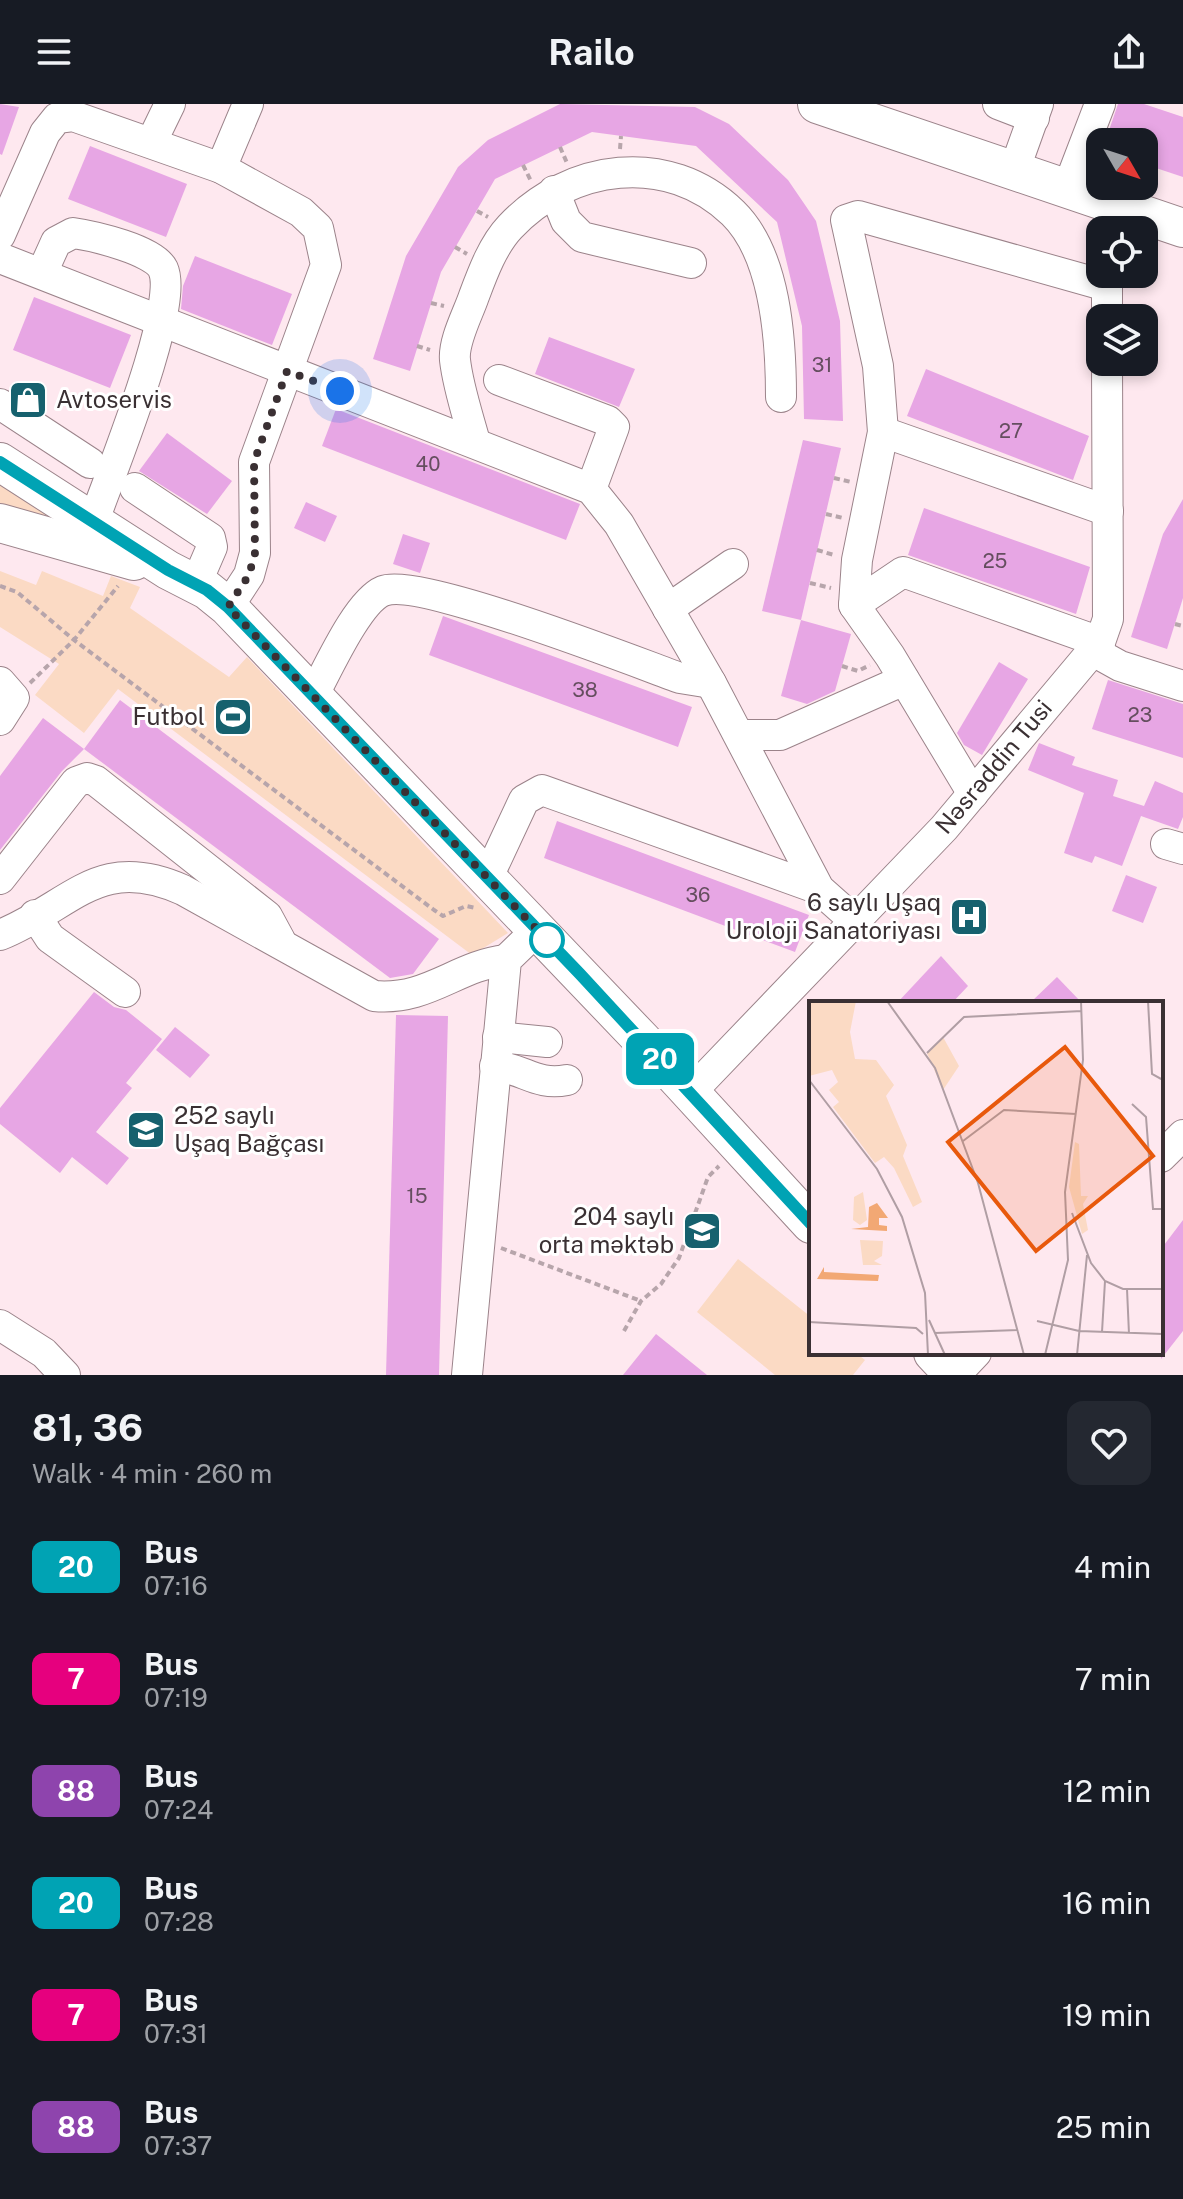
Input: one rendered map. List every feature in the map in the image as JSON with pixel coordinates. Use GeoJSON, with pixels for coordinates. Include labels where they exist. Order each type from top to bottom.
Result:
{"type":"FeatureCollection","features":[{"type":"Feature","properties":{"kind":"main road"},"geometry":{"type":"LineString","coordinates":[[817,104],[873,113],[1067,190],[1107,216]]}},
{"type":"Feature","properties":{"kind":"main road"},"geometry":{"type":"LineString","coordinates":[[1158,224],[1183,228]]}},
{"type":"Feature","properties":{"kind":"main road"},"geometry":{"type":"LineString","coordinates":[[0,462],[167,572],[228,607],[313,696],[484,895],[537,930],[809,1222]]}},
{"type":"Feature","properties":{"kind":"main road"},"geometry":{"type":"LineString","coordinates":[[0,523],[167,572]]}},
{"type":"Feature","properties":{"kind":"main road"},"geometry":{"type":"LineString","coordinates":[[935,1355],[955,1375]]}},
{"type":"Feature","properties":{"kind":"street"},"geometry":{"type":"LineString","coordinates":[[152,141],[170,104]]}},
{"type":"Feature","properties":{"kind":"street"},"geometry":{"type":"LineString","coordinates":[[221,168],[248,104]]}},
{"type":"Feature","properties":{"kind":"street"},"geometry":{"type":"LineString","coordinates":[[998,104],[1036,111],[1014,171]]}},
{"type":"Feature","properties":{"kind":"street"},"geometry":{"type":"LineString","coordinates":[[1067,190],[1100,104]]}},
{"type":"Feature","properties":{"kind":"street"},"geometry":{"type":"LineString","coordinates":[[0,235],[45,133],[57,118],[73,116],[152,141],[221,168],[301,212],[318,228],[326,265],[254,462],[255,553],[249,575],[228,607]]}},
{"type":"Feature","properties":{"kind":"street"},"geometry":{"type":"LineString","coordinates":[[475,442],[454,357],[486,265],[508,228],[541,199],[576,180],[618,171],[658,175],[700,189],[734,214],[759,254],[773,296],[781,353],[781,397]]}},
{"type":"Feature","properties":{"kind":"street"},"geometry":{"type":"LineString","coordinates":[[554,191],[566,221],[582,237],[691,263]]}},
{"type":"Feature","properties":{"kind":"street"},"geometry":{"type":"LineString","coordinates":[[973,794],[854,605],[857,560],[883,432],[878,366],[846,220],[858,216],[1086,275]]}},
{"type":"Feature","properties":{"kind":"street"},"geometry":{"type":"LineString","coordinates":[[42,273],[56,242],[73,233],[151,256],[162,266],[166,279],[163,319],[93,523]]}},
{"type":"Feature","properties":{"kind":"street"},"geometry":{"type":"LineString","coordinates":[[0,258],[163,319],[287,371],[591,489],[619,524],[741,735],[819,889],[855,921]]}},
{"type":"Feature","properties":{"kind":"street","name":"Nəsrəddin Tusi"},"geometry":{"type":"LineString","coordinates":[[691,1092],[973,794],[1096,646],[1108,619],[1107,376]]}},
{"type":"Feature","properties":{"kind":"street"},"geometry":{"type":"LineString","coordinates":[[499,380],[608,421],[614,427],[591,489]]}},
{"type":"Feature","properties":{"kind":"street"},"geometry":{"type":"LineString","coordinates":[[0,404],[90,463]]}},
{"type":"Feature","properties":{"kind":"street"},"geometry":{"type":"LineString","coordinates":[[0,456],[26,420]]}},
{"type":"Feature","properties":{"kind":"street"},"geometry":{"type":"LineString","coordinates":[[883,432],[1108,511]]}},
{"type":"Feature","properties":{"kind":"street"},"geometry":{"type":"LineString","coordinates":[[135,488],[210,538],[212,547],[167,572]]}},
{"type":"Feature","properties":{"kind":"street"},"geometry":{"type":"LineString","coordinates":[[668,609],[733,564]]}},
{"type":"Feature","properties":{"kind":"street"},"geometry":{"type":"LineString","coordinates":[[854,605],[903,572],[1096,646],[1120,666],[1183,686]]}},
{"type":"Feature","properties":{"kind":"street"},"geometry":{"type":"LineString","coordinates":[[313,696],[363,610],[385,590],[403,590],[467,603],[680,678],[711,683]]}},
{"type":"Feature","properties":{"kind":"street"},"geometry":{"type":"LineString","coordinates":[[741,735],[780,735],[904,680]]}},
{"type":"Feature","properties":{"kind":"street"},"geometry":{"type":"LineString","coordinates":[[0,879],[76,782],[87,778],[96,781],[267,916],[278,930],[281,945]]}},
{"type":"Feature","properties":{"kind":"street"},"geometry":{"type":"LineString","coordinates":[[484,895],[524,800],[542,790],[819,889]]}},
{"type":"Feature","properties":{"kind":"street"},"geometry":{"type":"LineString","coordinates":[[0,935],[93,885],[118,877],[139,875],[183,890],[355,987],[374,996],[393,998],[427,991],[465,969],[506,960],[537,930]]}},
{"type":"Feature","properties":{"kind":"street"},"geometry":{"type":"LineString","coordinates":[[35,915],[50,938],[125,992]]}},
{"type":"Feature","properties":{"kind":"street"},"geometry":{"type":"LineString","coordinates":[[467,1375],[506,960]]}},
{"type":"Feature","properties":{"kind":"street"},"geometry":{"type":"LineString","coordinates":[[497,1051],[547,1042]]}},
{"type":"Feature","properties":{"kind":"street"},"geometry":{"type":"LineString","coordinates":[[497,1051],[511,1067],[549,1084],[567,1080]]}},
{"type":"Feature","properties":{"kind":"street"},"geometry":{"type":"LineString","coordinates":[[1163,1155],[1183,1135]]}},
{"type":"Feature","properties":{"kind":"street"},"geometry":{"type":"LineString","coordinates":[[0,1325],[44,1353],[65,1375]]}},
{"type":"Feature","properties":{"kind":"street"},"geometry":{"type":"LineString","coordinates":[[955,1375],[974,1355]]}},
{"type":"Feature","properties":{"kind":"path"},"geometry":{"type":"LineString","coordinates":[[5,700],[74,640],[167,572]]}},
{"type":"Feature","properties":{"kind":"path"},"geometry":{"type":"LineString","coordinates":[[0,586],[17,592],[74,640],[443,916],[484,895]]}},
{"type":"Feature","properties":{"kind":"path"},"geometry":{"type":"LineString","coordinates":[[1175,624],[1183,626]]}},
{"type":"Feature","properties":{"kind":"path"},"geometry":{"type":"LineString","coordinates":[[624,1331],[641,1301],[661,1284],[679,1258],[708,1177],[721,1165]]}},
{"type":"Feature","properties":{"kind":"path"},"geometry":{"type":"LineString","coordinates":[[498,1248],[641,1301]]}},
{"type":"Feature","properties":{"kind":"shaded area"},"geometry":{"type":"Polygon","coordinates":[[[0,482],[106,543],[0,514],[0,482]]]}},
{"type":"Feature","properties":{"kind":"shaded area"},"geometry":{"type":"Polygon","coordinates":[[[0,571],[36,585],[42,571],[103,596],[111,576],[140,587],[130,608],[229,677],[247,657],[508,933],[472,955],[118,689],[84,733],[35,695],[59,664],[0,627],[0,571]]]}},
{"type":"Feature","properties":{"kind":"shaded area"},"geometry":{"type":"Polygon","coordinates":[[[738,1259],[809,1315],[809,1355],[859,1355],[865,1360],[853,1375],[775,1375],[697,1312],[738,1259]]]}},
{"type":"Feature","properties":{"kind":"building"},"geometry":{"type":"Polygon","coordinates":[[[0,104],[19,107],[2,155],[0,154],[0,104]]]}},
{"type":"Feature","properties":{"kind":"building"},"geometry":{"type":"Polygon","coordinates":[[[560,104],[695,107],[729,124],[788,180],[816,221],[840,321],[843,421],[804,419],[802,326],[777,222],[696,146],[592,132],[495,179],[441,272],[410,371],[373,359],[406,256],[458,167],[488,140],[560,104]]]}},
{"type":"Feature","properties":{"kind":"building"},"geometry":{"type":"Polygon","coordinates":[[[1118,104],[1144,104],[1183,117],[1183,177],[1158,169],[1158,128],[1110,128],[1118,104]]]}},
{"type":"Feature","properties":{"kind":"building"},"geometry":{"type":"Polygon","coordinates":[[[90,146],[187,184],[166,237],[68,199],[90,146]]]}},
{"type":"Feature","properties":{"kind":"building"},"geometry":{"type":"Polygon","coordinates":[[[195,256],[292,294],[272,345],[181,309],[183,286],[195,256]]]}},
{"type":"Feature","properties":{"kind":"building"},"geometry":{"type":"Polygon","coordinates":[[[34,297],[131,335],[110,388],[13,350],[34,297]]]}},
{"type":"Feature","properties":{"kind":"building"},"geometry":{"type":"Polygon","coordinates":[[[549,337],[635,369],[619,407],[535,374],[549,337]]]}},
{"type":"Feature","properties":{"kind":"building"},"geometry":{"type":"Polygon","coordinates":[[[926,369],[1089,436],[1073,480],[907,416],[926,369]]]}},
{"type":"Feature","properties":{"kind":"building"},"geometry":{"type":"Polygon","coordinates":[[[336,409],[580,504],[566,540],[322,446],[336,409]]]}},
{"type":"Feature","properties":{"kind":"building"},"geometry":{"type":"Polygon","coordinates":[[[167,433],[232,481],[207,514],[139,471],[167,433]]]}},
{"type":"Feature","properties":{"kind":"building"},"geometry":{"type":"Polygon","coordinates":[[[803,440],[841,448],[801,620],[762,611],[803,440]]]}},
{"type":"Feature","properties":{"kind":"building"},"geometry":{"type":"Polygon","coordinates":[[[1183,499],[1183,598],[1167,649],[1131,637],[1163,534],[1183,499]]]}},
{"type":"Feature","properties":{"kind":"building"},"geometry":{"type":"Polygon","coordinates":[[[306,502],[337,516],[325,542],[294,528],[306,502]]]}},
{"type":"Feature","properties":{"kind":"building"},"geometry":{"type":"Polygon","coordinates":[[[924,508],[1090,567],[1076,614],[908,555],[924,508]]]}},
{"type":"Feature","properties":{"kind":"building"},"geometry":{"type":"Polygon","coordinates":[[[403,534],[430,543],[420,573],[393,564],[403,534]]]}},
{"type":"Feature","properties":{"kind":"building"},"geometry":{"type":"Polygon","coordinates":[[[443,616],[692,707],[678,747],[429,655],[443,616]]]}},
{"type":"Feature","properties":{"kind":"building"},"geometry":{"type":"Polygon","coordinates":[[[801,620],[851,634],[835,691],[807,704],[781,696],[801,620]]]}},
{"type":"Feature","properties":{"kind":"building"},"geometry":{"type":"Polygon","coordinates":[[[999,662],[1028,679],[982,755],[964,745],[957,733],[999,662]]]}},
{"type":"Feature","properties":{"kind":"building"},"geometry":{"type":"Polygon","coordinates":[[[1108,680],[1183,704],[1183,758],[1092,729],[1108,680]]]}},
{"type":"Feature","properties":{"kind":"building"},"geometry":{"type":"Polygon","coordinates":[[[120,700],[439,939],[413,974],[390,978],[84,749],[120,700]]]}},
{"type":"Feature","properties":{"kind":"building"},"geometry":{"type":"Polygon","coordinates":[[[43,718],[84,749],[62,771],[0,850],[0,776],[43,718]]]}},
{"type":"Feature","properties":{"kind":"building"},"geometry":{"type":"Polygon","coordinates":[[[1039,743],[1075,757],[1072,765],[1118,780],[1113,796],[1144,806],[1155,781],[1183,793],[1183,817],[1178,829],[1141,816],[1122,866],[1095,856],[1092,863],[1064,853],[1084,793],[1028,770],[1039,743]]]}},
{"type":"Feature","properties":{"kind":"building"},"geometry":{"type":"Polygon","coordinates":[[[557,821],[809,915],[795,952],[544,858],[557,821]]]}},
{"type":"Feature","properties":{"kind":"building"},"geometry":{"type":"Polygon","coordinates":[[[1126,875],[1157,887],[1143,923],[1112,911],[1126,875]]]}},
{"type":"Feature","properties":{"kind":"building"},"geometry":{"type":"Polygon","coordinates":[[[941,956],[968,986],[954,1001],[899,1001],[941,956]]]}},
{"type":"Feature","properties":{"kind":"building"},"geometry":{"type":"Polygon","coordinates":[[[1057,977],[1080,1001],[1032,1001],[1057,977]]]}},
{"type":"Feature","properties":{"kind":"building"},"geometry":{"type":"Polygon","coordinates":[[[94,992],[114,1007],[126,1010],[162,1039],[126,1083],[132,1088],[96,1132],[129,1158],[107,1185],[72,1157],[60,1173],[0,1124],[0,1108],[94,992]]]}},
{"type":"Feature","properties":{"kind":"building"},"geometry":{"type":"Polygon","coordinates":[[[396,1015],[448,1016],[439,1375],[386,1375],[396,1015]]]}},
{"type":"Feature","properties":{"kind":"building"},"geometry":{"type":"Polygon","coordinates":[[[175,1027],[210,1055],[190,1078],[156,1050],[175,1027]]]}},
{"type":"Feature","properties":{"kind":"building"},"geometry":{"type":"Polygon","coordinates":[[[1183,1220],[1183,1331],[1161,1359],[1163,1355],[1163,1246],[1183,1220]]]}},
{"type":"Feature","properties":{"kind":"building"},"geometry":{"type":"Polygon","coordinates":[[[656,1334],[707,1375],[623,1375],[656,1334]]]}},
{"type":"Feature","properties":{"kind":"bus line","name":"20"},"geometry":{"type":"LineString","coordinates":[[0,462],[168,570],[207,590],[228,607],[580,974],[809,1222]]}},
{"type":"Feature","properties":{"kind":"place","name":"Avtoservis"},"geometry":{"type":"Point","coordinates":[28,400]}},
{"type":"Feature","properties":{"kind":"place","name":"Futbol"},"geometry":{"type":"Point","coordinates":[233,717]}},
{"type":"Feature","properties":{"kind":"place","name":"6 saylı Uşaq Uroloji Sanatoriyası"},"geometry":{"type":"Point","coordinates":[969,917]}},
{"type":"Feature","properties":{"kind":"place","name":"252 saylı Uşaq Bağçası"},"geometry":{"type":"Point","coordinates":[146,1130]}},
{"type":"Feature","properties":{"kind":"place","name":"204 saylı orta məktəb"},"geometry":{"type":"Point","coordinates":[702,1231]}},
{"type":"Feature","properties":{"kind":"route"},"geometry":{"type":"LineString","coordinates":[[340,391],[287,371],[254,462],[255,553],[249,575],[228,607],[547,940]]}}]}
